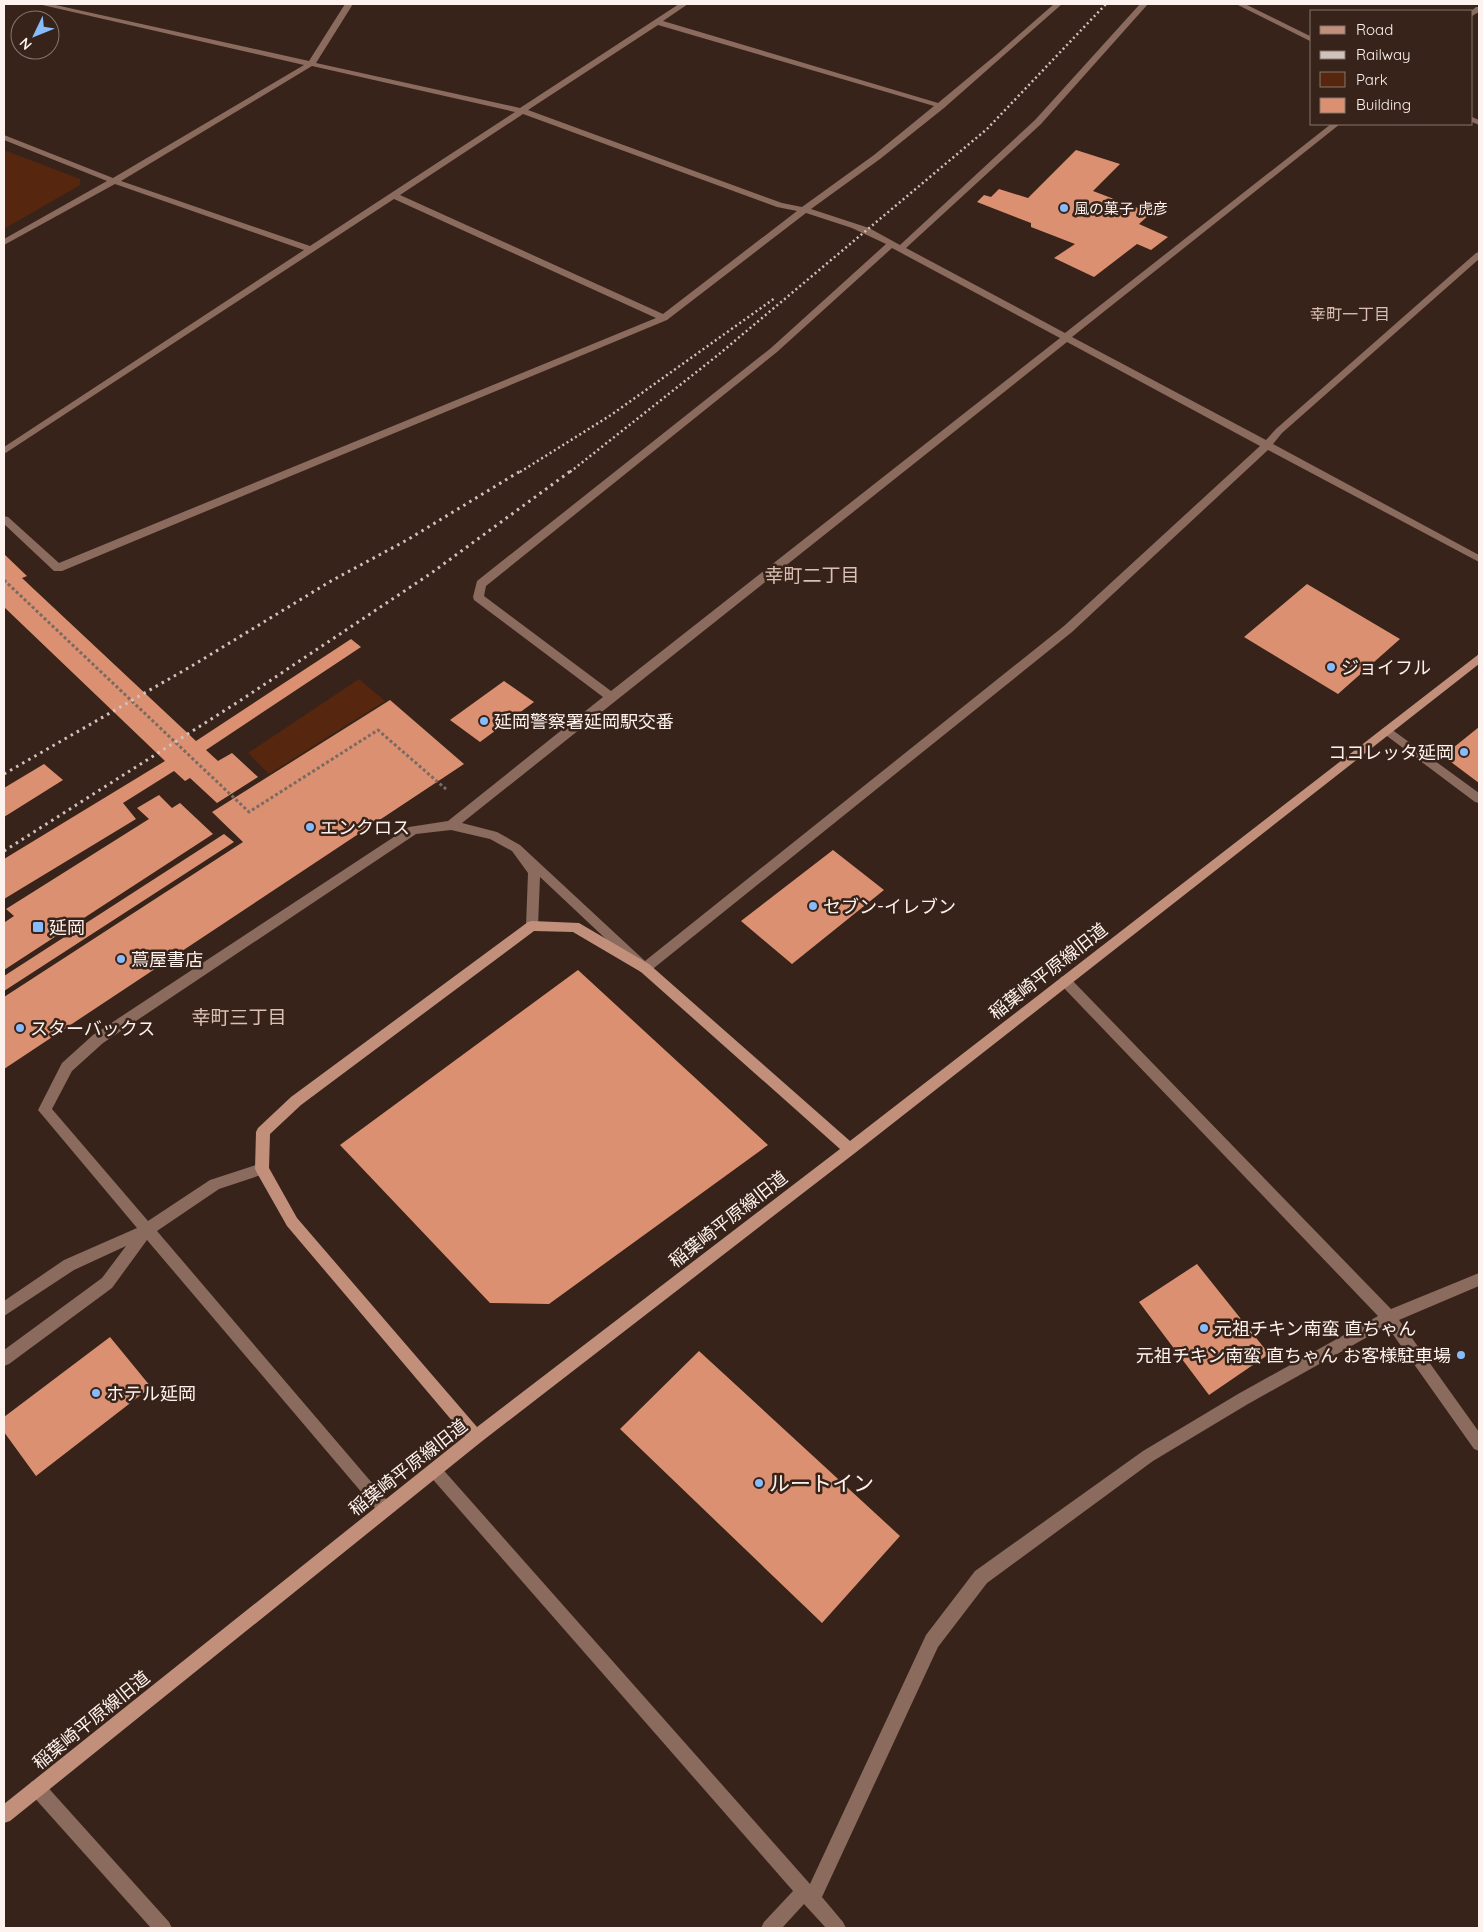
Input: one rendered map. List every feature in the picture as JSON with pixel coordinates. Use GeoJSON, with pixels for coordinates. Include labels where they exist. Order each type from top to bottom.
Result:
{"type":"FeatureCollection","features":[{"type":"Feature","properties":{"kind":"street"},"geometry":{"type":"LineString","coordinates":[[42,4],[523,111],[780,204],[833,216],[866,230],[1479,559]]}},
{"type":"Feature","properties":{"kind":"street"},"geometry":{"type":"LineString","coordinates":[[4,242],[114,181],[311,64],[350,4]]}},
{"type":"Feature","properties":{"kind":"street"},"geometry":{"type":"LineString","coordinates":[[4,451],[523,111],[681,4]]}},
{"type":"Feature","properties":{"kind":"street"},"geometry":{"type":"LineString","coordinates":[[4,519],[58,568],[664,318],[805,209],[877,157],[941,106],[1058,4]]}},
{"type":"Feature","properties":{"kind":"street"},"geometry":{"type":"LineString","coordinates":[[611,696],[478,597],[481,584],[774,350],[1038,122],[1144,4]]}},
{"type":"Feature","properties":{"kind":"street"},"geometry":{"type":"LineString","coordinates":[[1240,4],[1310,39]]}},
{"type":"Feature","properties":{"kind":"street"},"geometry":{"type":"LineString","coordinates":[[657,22],[941,106]]}},
{"type":"Feature","properties":{"kind":"street"},"geometry":{"type":"LineString","coordinates":[[451,825],[611,696],[1335,125]]}},
{"type":"Feature","properties":{"kind":"street"},"geometry":{"type":"LineString","coordinates":[[4,137],[114,181],[311,249]]}},
{"type":"Feature","properties":{"kind":"street"},"geometry":{"type":"LineString","coordinates":[[393,195],[664,318]]}},
{"type":"Feature","properties":{"kind":"street"},"geometry":{"type":"LineString","coordinates":[[644,968],[1068,628],[1268,445],[1279,432],[1479,255]]}},
{"type":"Feature","properties":{"kind":"street","name":"稲葉崎平原線旧道"},"geometry":{"type":"LineString","coordinates":[[4,1815],[476,1436],[850,1149],[1479,658]]}},
{"type":"Feature","properties":{"kind":"street"},"geometry":{"type":"LineString","coordinates":[[1387,730],[1479,800]]}},
{"type":"Feature","properties":{"kind":"street"},"geometry":{"type":"LineString","coordinates":[[385,1509],[45,1110],[66,1067],[98,1039],[413,830],[451,825],[493,835],[516,848],[644,968],[850,1149]]}},
{"type":"Feature","properties":{"kind":"street"},"geometry":{"type":"LineString","coordinates":[[516,848],[534,872],[532,926]]}},
{"type":"Feature","properties":{"kind":"street"},"geometry":{"type":"LineString","coordinates":[[476,1436],[292,1222],[262,1169],[264,1132],[296,1101],[532,926],[575,927],[644,968]]}},
{"type":"Feature","properties":{"kind":"street"},"geometry":{"type":"LineString","coordinates":[[1065,981],[1389,1317],[1479,1444]]}},
{"type":"Feature","properties":{"kind":"street"},"geometry":{"type":"LineString","coordinates":[[4,1309],[70,1265],[146,1230],[215,1184],[262,1169]]}},
{"type":"Feature","properties":{"kind":"street"},"geometry":{"type":"LineString","coordinates":[[4,1359],[108,1283],[146,1230]]}},
{"type":"Feature","properties":{"kind":"street"},"geometry":{"type":"LineString","coordinates":[[770,1928],[809,1895],[932,1641],[981,1577],[1148,1456],[1243,1399],[1389,1317],[1479,1280]]}},
{"type":"Feature","properties":{"kind":"street"},"geometry":{"type":"LineString","coordinates":[[434,1470],[837,1928]]}},
{"type":"Feature","properties":{"kind":"street"},"geometry":{"type":"LineString","coordinates":[[37,1788],[163,1928]]}},
{"type":"Feature","properties":{"kind":"path"},"geometry":{"type":"LineString","coordinates":[[4,580],[249,812],[378,730],[470,810]]}},
{"type":"Feature","properties":{"kind":"green space"},"geometry":{"type":"Polygon","coordinates":[[[4,150],[80,179],[80,185],[4,229],[4,150]]]}},
{"type":"Feature","properties":{"kind":"green space"},"geometry":{"type":"Polygon","coordinates":[[[359,679],[385,701],[269,774],[248,753],[359,679]]]}},
{"type":"Feature","properties":{"kind":"building","name":"風の菓子 虎彦"},"geometry":{"type":"Polygon","coordinates":[[[1076,150],[1120,164],[1093,191],[1151,213],[1139,224],[1168,237],[1151,250],[1137,244],[1094,277],[1054,258],[1075,244],[1031,227],[1031,223],[977,202],[984,195],[991,197],[999,189],[1028,198],[1076,150]]]}},
{"type":"Feature","properties":{"kind":"building"},"geometry":{"type":"Polygon","coordinates":[[[4,554],[27,576],[22,578],[196,741],[351,639],[361,647],[206,750],[218,761],[232,753],[258,777],[217,803],[190,778],[185,781],[174,771],[123,803],[136,819],[4,899],[4,859],[165,761],[4,607],[4,554]]]}},
{"type":"Feature","properties":{"kind":"building","name":"ジョイフル"},"geometry":{"type":"Polygon","coordinates":[[[1307,584],[1400,639],[1338,694],[1244,637],[1307,584]]]}},
{"type":"Feature","properties":{"kind":"building"},"geometry":{"type":"Polygon","coordinates":[[[504,681],[534,702],[480,742],[450,720],[504,681]]]}},
{"type":"Feature","properties":{"kind":"building"},"geometry":{"type":"Polygon","coordinates":[[[390,700],[464,764],[4,1069],[4,997],[243,842],[212,812],[390,700]]]}},
{"type":"Feature","properties":{"kind":"building","name":"ココレッタ延岡"},"geometry":{"type":"Polygon","coordinates":[[[1479,727],[1479,783],[1443,756],[1479,727]]]}},
{"type":"Feature","properties":{"kind":"building"},"geometry":{"type":"Polygon","coordinates":[[[44,764],[63,780],[4,817],[4,788],[44,764]]]}},
{"type":"Feature","properties":{"kind":"building"},"geometry":{"type":"Polygon","coordinates":[[[159,795],[172,808],[180,803],[213,834],[4,970],[4,920],[5,922],[14,916],[6,909],[149,819],[137,808],[159,795]]]}},
{"type":"Feature","properties":{"kind":"building"},"geometry":{"type":"Polygon","coordinates":[[[224,834],[234,842],[4,991],[4,976],[224,834]]]}},
{"type":"Feature","properties":{"kind":"building","name":"セブン-イレブン"},"geometry":{"type":"Polygon","coordinates":[[[833,850],[884,890],[792,964],[741,921],[833,850]]]}},
{"type":"Feature","properties":{"kind":"building"},"geometry":{"type":"Polygon","coordinates":[[[578,970],[768,1145],[549,1304],[490,1303],[340,1145],[578,970]]]}},
{"type":"Feature","properties":{"kind":"building","name":"元祖チキン南蛮 直ちゃん"},"geometry":{"type":"Polygon","coordinates":[[[1197,1264],[1269,1354],[1209,1395],[1139,1302],[1197,1264]]]}},
{"type":"Feature","properties":{"kind":"building","name":"ホテル延岡"},"geometry":{"type":"Polygon","coordinates":[[[110,1337],[151,1387],[36,1476],[4,1432],[4,1417],[110,1337]]]}},
{"type":"Feature","properties":{"kind":"building","name":"ルートイン"},"geometry":{"type":"Polygon","coordinates":[[[699,1351],[900,1536],[822,1623],[620,1429],[699,1351]]]}},
{"type":"Feature","properties":{"kind":"railway"},"geometry":{"type":"LineString","coordinates":[[570,472],[718,355],[987,129],[1106,4]]}},
{"type":"Feature","properties":{"kind":"railway"},"geometry":{"type":"LineString","coordinates":[[520,472],[611,415],[775,298]]}},
{"type":"Feature","properties":{"kind":"railway"},"geometry":{"type":"LineString","coordinates":[[4,774],[195,664],[331,581],[407,540],[522,470]]}},
{"type":"Feature","properties":{"kind":"railway"},"geometry":{"type":"LineString","coordinates":[[4,851],[238,702],[430,574],[572,470]]}},
{"type":"Feature","properties":{"kind":"place","name":"風の菓子 虎彦"},"geometry":{"type":"Point","coordinates":[1064,208]}},
{"type":"Feature","properties":{"kind":"place","name":"ジョイフル"},"geometry":{"type":"Point","coordinates":[1331,667]}},
{"type":"Feature","properties":{"kind":"place","name":"延岡警察署延岡駅交番"},"geometry":{"type":"Point","coordinates":[484,721]}},
{"type":"Feature","properties":{"kind":"place","name":"ココレッタ延岡"},"geometry":{"type":"Point","coordinates":[1464,752]}},
{"type":"Feature","properties":{"kind":"place","name":"エンクロス"},"geometry":{"type":"Point","coordinates":[310,827]}},
{"type":"Feature","properties":{"kind":"place","name":"セブン-イレブン"},"geometry":{"type":"Point","coordinates":[813,906]}},
{"type":"Feature","properties":{"kind":"place","name":"延岡"},"geometry":{"type":"Point","coordinates":[38,927]}},
{"type":"Feature","properties":{"kind":"place","name":"蔦屋書店"},"geometry":{"type":"Point","coordinates":[121,959]}},
{"type":"Feature","properties":{"kind":"place","name":"スターバックス"},"geometry":{"type":"Point","coordinates":[20,1028]}},
{"type":"Feature","properties":{"kind":"place","name":"元祖チキン南蛮 直ちゃん"},"geometry":{"type":"Point","coordinates":[1204,1328]}},
{"type":"Feature","properties":{"kind":"place","name":"元祖チキン南蛮 直ちゃん お客様駐車場"},"geometry":{"type":"Point","coordinates":[1461,1355]}},
{"type":"Feature","properties":{"kind":"place","name":"ホテル延岡"},"geometry":{"type":"Point","coordinates":[96,1393]}},
{"type":"Feature","properties":{"kind":"place","name":"ルートイン"},"geometry":{"type":"Point","coordinates":[759,1483]}},
{"type":"Feature","properties":{"kind":"district","name":"幸町一丁目"},"geometry":{"type":"Point","coordinates":[1350,314]}},
{"type":"Feature","properties":{"kind":"district","name":"幸町二丁目"},"geometry":{"type":"Point","coordinates":[812,575]}},
{"type":"Feature","properties":{"kind":"district","name":"幸町三丁目"},"geometry":{"type":"Point","coordinates":[239,1017]}}]}
